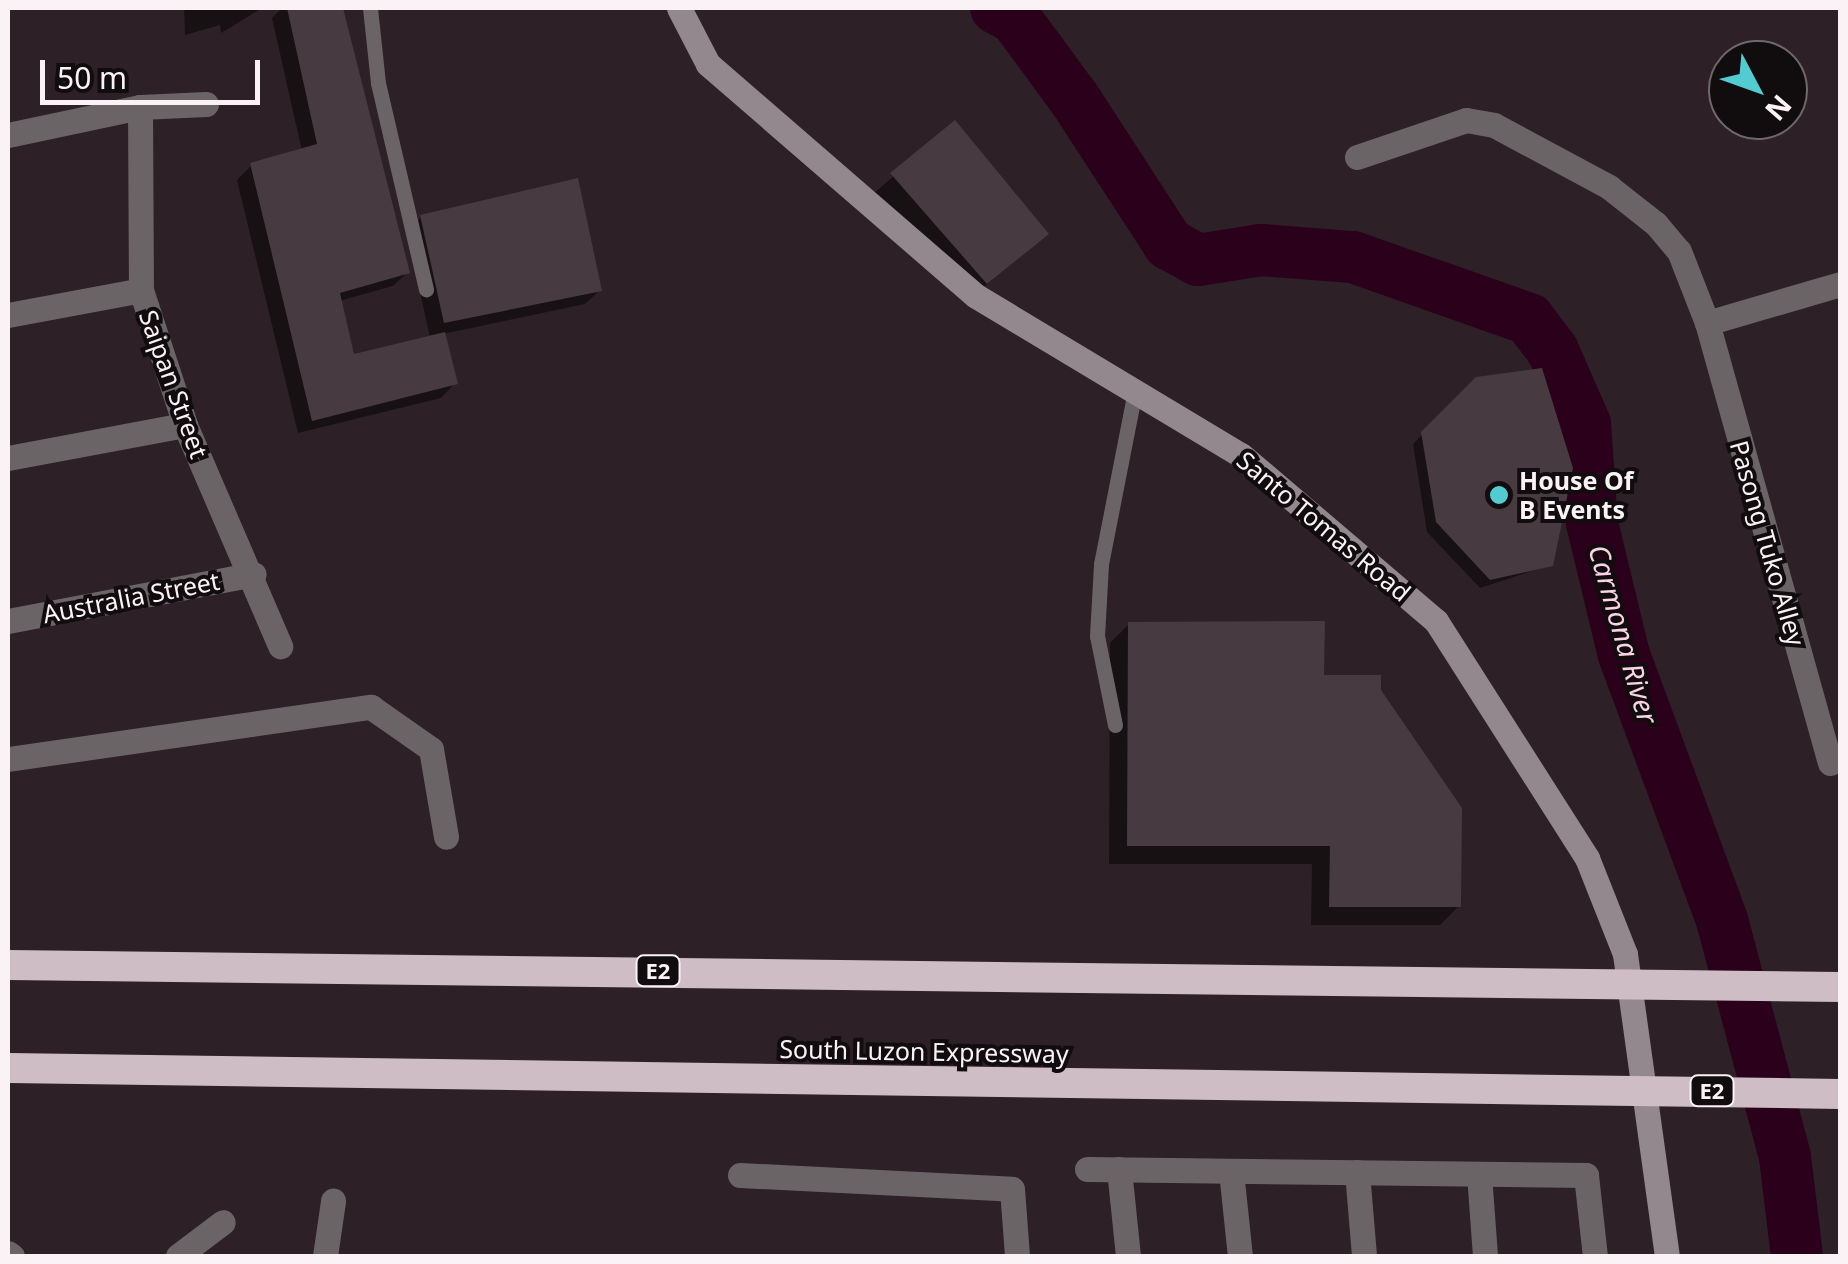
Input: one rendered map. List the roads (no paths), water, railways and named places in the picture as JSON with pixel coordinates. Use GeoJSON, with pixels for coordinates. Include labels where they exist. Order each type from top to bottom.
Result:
{"type":"FeatureCollection","features":[{"type":"Feature","properties":{"kind":"highway","name":"E2"},"geometry":{"type":"LineString","coordinates":[[8,965],[1833,987]]}},
{"type":"Feature","properties":{"kind":"highway","name":"South Luzon Expressway"},"geometry":{"type":"LineString","coordinates":[[8,1068],[1838,1094]]}},
{"type":"Feature","properties":{"kind":"street","name":"Santo Tomas Road"},"geometry":{"type":"LineString","coordinates":[[679,8],[708,64],[976,296],[1242,454],[1436,621],[1587,858],[1625,954],[1667,1256]]}},
{"type":"Feature","properties":{"kind":"street"},"geometry":{"type":"LineString","coordinates":[[8,135],[140,106],[206,104]]}},
{"type":"Feature","properties":{"kind":"street","name":"Saipan Street"},"geometry":{"type":"LineString","coordinates":[[140,106],[141,290],[185,425],[254,574],[280,646]]}},
{"type":"Feature","properties":{"kind":"street","name":"Pasong Tuko Alley"},"geometry":{"type":"LineString","coordinates":[[1357,156],[1466,120],[1494,125],[1609,186],[1656,224],[1679,252],[1707,323],[1830,763]]}},
{"type":"Feature","properties":{"kind":"street"},"geometry":{"type":"LineString","coordinates":[[1707,323],[1840,284]]}},
{"type":"Feature","properties":{"kind":"street"},"geometry":{"type":"LineString","coordinates":[[8,316],[141,290]]}},
{"type":"Feature","properties":{"kind":"street"},"geometry":{"type":"LineString","coordinates":[[8,458],[185,425]]}},
{"type":"Feature","properties":{"kind":"street","name":"Australia Street"},"geometry":{"type":"LineString","coordinates":[[8,621],[254,574]]}},
{"type":"Feature","properties":{"kind":"street"},"geometry":{"type":"LineString","coordinates":[[8,759],[372,707],[430,749],[446,836]]}},
{"type":"Feature","properties":{"kind":"street"},"geometry":{"type":"LineString","coordinates":[[1087,1169],[1586,1175],[1594,1256]]}},
{"type":"Feature","properties":{"kind":"street"},"geometry":{"type":"LineString","coordinates":[[1119,1170],[1128,1256]]}},
{"type":"Feature","properties":{"kind":"street"},"geometry":{"type":"LineString","coordinates":[[1231,1171],[1240,1256]]}},
{"type":"Feature","properties":{"kind":"street"},"geometry":{"type":"LineString","coordinates":[[1357,1172],[1364,1256]]}},
{"type":"Feature","properties":{"kind":"street"},"geometry":{"type":"LineString","coordinates":[[1479,1174],[1485,1256]]}},
{"type":"Feature","properties":{"kind":"street"},"geometry":{"type":"LineString","coordinates":[[740,1175],[1012,1189],[1017,1256]]}},
{"type":"Feature","properties":{"kind":"street"},"geometry":{"type":"LineString","coordinates":[[325,1256],[333,1201]]}},
{"type":"Feature","properties":{"kind":"street"},"geometry":{"type":"LineString","coordinates":[[178,1256],[223,1222]]}},
{"type":"Feature","properties":{"kind":"lane"},"geometry":{"type":"LineString","coordinates":[[370,8],[378,83],[426,290]]}},
{"type":"Feature","properties":{"kind":"lane"},"geometry":{"type":"LineString","coordinates":[[1115,725],[1097,636],[1101,564],[1135,391]]}},
{"type":"Feature","properties":{"kind":"waterway","name":"Carmona River"},"geometry":{"type":"LineString","coordinates":[[996,8],[1015,18],[1076,101],[1169,244],[1198,260],[1261,250],[1353,257],[1529,319],[1553,351],[1585,424],[1592,523],[1624,655],[1722,920],[1785,1157],[1797,1256]]}},
{"type":"Feature","properties":{"kind":"place","name":"House Of B Events"},"geometry":{"type":"Point","coordinates":[1499,495]}}]}
